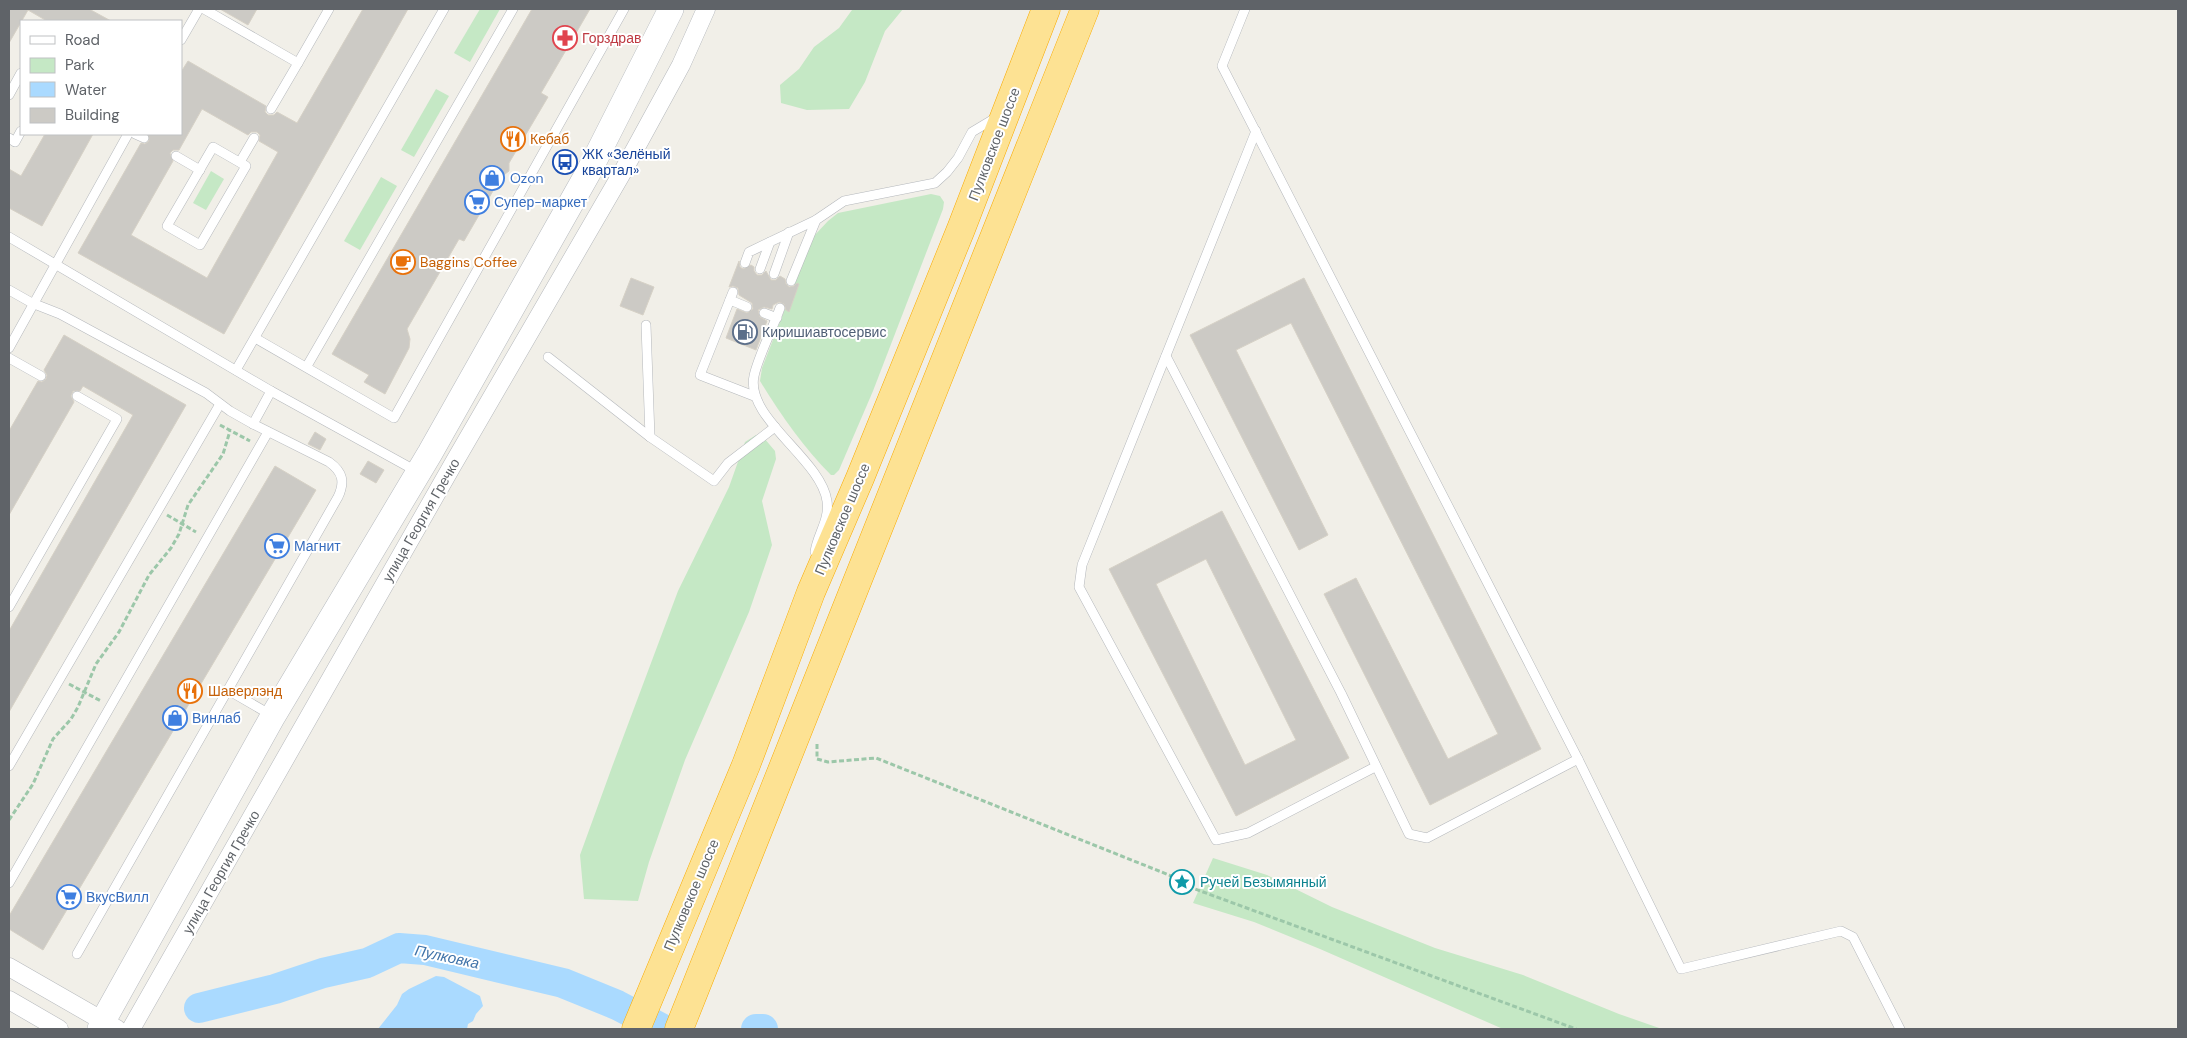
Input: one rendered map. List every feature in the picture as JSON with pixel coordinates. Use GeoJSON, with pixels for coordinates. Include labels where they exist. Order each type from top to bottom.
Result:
{"type":"FeatureCollection","features":[{"type":"Feature","properties":{"kind":"highway","name":"Пулковское шоссе"},"geometry":{"type":"LineString","coordinates":[[636,1029],[746,765],[811,592],[961,229],[1046,9]]}},
{"type":"Feature","properties":{"kind":"highway"},"geometry":{"type":"LineString","coordinates":[[682,1022],[1085,9]]}},
{"type":"Feature","properties":{"kind":"street","name":"улица Георгия Гречко"},"geometry":{"type":"LineString","coordinates":[[132,1029],[452,466],[622,173],[681,64],[706,9]]}},
{"type":"Feature","properties":{"kind":"street","name":"улица Георгия Гречко"},"geometry":{"type":"LineString","coordinates":[[107,1027],[273,716],[418,472],[594,162],[666,15]]}},
{"type":"Feature","properties":{"kind":"street"},"geometry":{"type":"LineString","coordinates":[[9,967],[107,1027]]}},
{"type":"Feature","properties":{"kind":"street"},"geometry":{"type":"LineString","coordinates":[[9,1000],[59,1029]]}},
{"type":"Feature","properties":{"kind":"lane"},"geometry":{"type":"LineString","coordinates":[[182,38],[199,9]]}},
{"type":"Feature","properties":{"kind":"lane"},"geometry":{"type":"LineString","coordinates":[[204,9],[298,63]]}},
{"type":"Feature","properties":{"kind":"lane"},"geometry":{"type":"LineString","coordinates":[[271,109],[329,9]]}},
{"type":"Feature","properties":{"kind":"lane"},"geometry":{"type":"LineString","coordinates":[[236,370],[444,9]]}},
{"type":"Feature","properties":{"kind":"lane"},"geometry":{"type":"LineString","coordinates":[[307,366],[513,9]]}},
{"type":"Feature","properties":{"kind":"lane"},"geometry":{"type":"LineString","coordinates":[[255,338],[307,366],[394,418],[624,9]]}},
{"type":"Feature","properties":{"kind":"lane"},"geometry":{"type":"LineString","coordinates":[[1245,9],[1222,66],[1578,759],[1681,969],[1841,931],[1853,937],[1900,1029]]}},
{"type":"Feature","properties":{"kind":"lane"},"geometry":{"type":"LineString","coordinates":[[9,95],[20,76]]}},
{"type":"Feature","properties":{"kind":"lane"},"geometry":{"type":"LineString","coordinates":[[745,263],[749,252],[816,220],[844,201],[934,183],[947,172],[958,158],[972,132],[1006,111]]}},
{"type":"Feature","properties":{"kind":"lane"},"geometry":{"type":"LineString","coordinates":[[1256,130],[1082,565],[1079,587],[1216,840],[1248,834],[1375,767]]}},
{"type":"Feature","properties":{"kind":"lane"},"geometry":{"type":"LineString","coordinates":[[9,138],[15,142],[20,133]]}},
{"type":"Feature","properties":{"kind":"lane"},"geometry":{"type":"LineString","coordinates":[[9,348],[32,303],[127,135]]}},
{"type":"Feature","properties":{"kind":"lane"},"geometry":{"type":"LineString","coordinates":[[137,135],[144,138]]}},
{"type":"Feature","properties":{"kind":"lane"},"geometry":{"type":"LineString","coordinates":[[240,162],[254,138]]}},
{"type":"Feature","properties":{"kind":"lane"},"geometry":{"type":"LineString","coordinates":[[213,147],[246,166],[200,245],[168,226],[200,170],[213,147]]}},
{"type":"Feature","properties":{"kind":"lane"},"geometry":{"type":"LineString","coordinates":[[176,156],[200,170]]}},
{"type":"Feature","properties":{"kind":"lane"},"geometry":{"type":"LineString","coordinates":[[791,281],[816,220]]}},
{"type":"Feature","properties":{"kind":"lane"},"geometry":{"type":"LineString","coordinates":[[774,274],[789,232]]}},
{"type":"Feature","properties":{"kind":"lane"},"geometry":{"type":"LineString","coordinates":[[9,237],[272,392],[418,472]]}},
{"type":"Feature","properties":{"kind":"lane"},"geometry":{"type":"LineString","coordinates":[[760,269],[770,242]]}},
{"type":"Feature","properties":{"kind":"lane"},"geometry":{"type":"LineString","coordinates":[[9,290],[32,303],[60,314],[206,393],[253,424],[329,462],[338,468],[342,478],[342,488],[77,954]]}},
{"type":"Feature","properties":{"kind":"lane"},"geometry":{"type":"LineString","coordinates":[[747,303],[731,296],[700,375],[754,396]]}},
{"type":"Feature","properties":{"kind":"lane"},"geometry":{"type":"LineString","coordinates":[[780,308],[754,376],[754,396],[774,427],[801,457],[819,482],[827,500],[826,521],[816,546],[811,592]]}},
{"type":"Feature","properties":{"kind":"lane"},"geometry":{"type":"LineString","coordinates":[[764,313],[777,318]]}},
{"type":"Feature","properties":{"kind":"lane"},"geometry":{"type":"LineString","coordinates":[[646,325],[650,437]]}},
{"type":"Feature","properties":{"kind":"lane"},"geometry":{"type":"LineString","coordinates":[[1166,356],[1341,693],[1375,767],[1409,834],[1427,838],[1578,759]]}},
{"type":"Feature","properties":{"kind":"lane"},"geometry":{"type":"LineString","coordinates":[[548,357],[650,437],[714,481],[728,463],[774,427]]}},
{"type":"Feature","properties":{"kind":"lane"},"geometry":{"type":"LineString","coordinates":[[9,358],[41,376]]}},
{"type":"Feature","properties":{"kind":"lane"},"geometry":{"type":"LineString","coordinates":[[253,424],[272,392]]}},
{"type":"Feature","properties":{"kind":"lane"},"geometry":{"type":"LineString","coordinates":[[9,607],[117,419],[77,396]]}},
{"type":"Feature","properties":{"kind":"lane"},"geometry":{"type":"LineString","coordinates":[[9,766],[220,404]]}},
{"type":"Feature","properties":{"kind":"lane"},"geometry":{"type":"LineString","coordinates":[[9,883],[268,432]]}},
{"type":"Feature","properties":{"kind":"lane"},"geometry":{"type":"LineString","coordinates":[[228,690],[273,716]]}},
{"type":"Feature","properties":{"kind":"path"},"geometry":{"type":"LineString","coordinates":[[210,420],[260,447]]}},
{"type":"Feature","properties":{"kind":"path"},"geometry":{"type":"LineString","coordinates":[[9,820],[33,784],[53,739],[71,719],[96,664],[119,632],[149,575],[171,548],[188,505],[223,454],[230,431]]}},
{"type":"Feature","properties":{"kind":"path"},"geometry":{"type":"LineString","coordinates":[[158,510],[207,538]]}},
{"type":"Feature","properties":{"kind":"path"},"geometry":{"type":"LineString","coordinates":[[60,678],[111,706]]}},
{"type":"Feature","properties":{"kind":"path"},"geometry":{"type":"LineString","coordinates":[[797,729],[817,737],[817,759],[828,762],[876,758],[1169,876],[1195,889],[1576,1029]]}},
{"type":"Feature","properties":{"kind":"green space"},"geometry":{"type":"Polygon","coordinates":[[[480,9],[500,9],[470,62],[454,53],[480,9]]]}},
{"type":"Feature","properties":{"kind":"green space"},"geometry":{"type":"Polygon","coordinates":[[[844,9],[903,9],[885,31],[865,82],[849,109],[807,110],[781,103],[780,85],[799,69],[814,47],[839,28],[852,10],[844,9]]]}},
{"type":"Feature","properties":{"kind":"green space"},"geometry":{"type":"Polygon","coordinates":[[[436,89],[449,96],[414,157],[401,150],[436,89]]]}},
{"type":"Feature","properties":{"kind":"green space"},"geometry":{"type":"Polygon","coordinates":[[[211,171],[224,179],[206,210],[193,203],[211,171]]]}},
{"type":"Feature","properties":{"kind":"green space"},"geometry":{"type":"Polygon","coordinates":[[[381,177],[397,186],[360,250],[344,241],[381,177]]]}},
{"type":"Feature","properties":{"kind":"green space"},"geometry":{"type":"Polygon","coordinates":[[[931,194],[940,196],[944,202],[943,209],[873,391],[839,470],[834,475],[831,475],[802,442],[768,394],[760,381],[762,368],[813,237],[828,221],[838,213],[931,194]]]}},
{"type":"Feature","properties":{"kind":"green space"},"geometry":{"type":"Polygon","coordinates":[[[756,435],[764,438],[775,451],[776,459],[762,501],[772,545],[749,612],[685,760],[649,862],[638,901],[584,899],[580,855],[612,767],[678,591],[729,487],[745,442],[756,435]]]}},
{"type":"Feature","properties":{"kind":"green space"},"geometry":{"type":"Polygon","coordinates":[[[1213,858],[1267,875],[1332,907],[1435,948],[1523,975],[1619,1014],[1662,1029],[1503,1029],[1254,922],[1193,903],[1213,858]]]}},
{"type":"Feature","properties":{"kind":"water"},"geometry":{"type":"Polygon","coordinates":[[[436,976],[444,977],[480,996],[483,1006],[473,1021],[468,1024],[467,1029],[378,1029],[397,1005],[402,994],[436,976]]]}},
{"type":"Feature","properties":{"kind":"water"},"geometry":{"type":"Polygon","coordinates":[[[222,989],[275,989],[232,1011],[205,1017],[200,1006],[203,997],[205,994],[222,989]]]}},
{"type":"Feature","properties":{"kind":"building"},"geometry":{"type":"Polygon","coordinates":[[[9,9],[89,9],[109,20],[45,20],[28,10],[22,20],[20,20],[20,24],[9,43],[9,9]]]}},
{"type":"Feature","properties":{"kind":"building"},"geometry":{"type":"Polygon","coordinates":[[[220,9],[257,9],[248,25],[220,9]]]}},
{"type":"Feature","properties":{"kind":"building"},"geometry":{"type":"Polygon","coordinates":[[[363,9],[408,9],[224,334],[78,253],[141,143],[145,144],[149,141],[148,135],[182,135],[182,70],[188,61],[266,106],[265,112],[268,115],[274,115],[277,112],[297,123],[363,9]],[[202,109],[179,150],[173,150],[170,153],[173,161],[131,235],[207,278],[278,152],[259,141],[260,135],[257,132],[251,132],[248,135],[202,109]]]}},
{"type":"Feature","properties":{"kind":"building"},"geometry":{"type":"Polygon","coordinates":[[[532,9],[590,9],[541,93],[548,97],[509,163],[509,171],[501,177],[464,241],[459,239],[407,329],[410,339],[409,348],[385,394],[364,382],[369,375],[332,354],[532,9]]]}},
{"type":"Feature","properties":{"kind":"building"},"geometry":{"type":"Polygon","coordinates":[[[44,135],[92,135],[42,226],[9,208],[9,169],[21,176],[44,135]]]}},
{"type":"Feature","properties":{"kind":"building"},"geometry":{"type":"Polygon","coordinates":[[[739,261],[740,267],[743,269],[751,265],[754,267],[757,275],[762,275],[766,271],[771,280],[776,280],[780,276],[785,279],[789,287],[797,283],[799,284],[789,312],[784,304],[779,302],[773,305],[772,309],[764,307],[758,310],[760,317],[767,321],[756,350],[726,338],[737,309],[747,313],[753,309],[752,303],[739,295],[738,288],[729,287],[739,261]]]}},
{"type":"Feature","properties":{"kind":"building"},"geometry":{"type":"Polygon","coordinates":[[[631,278],[654,287],[643,315],[620,306],[631,278]]]}},
{"type":"Feature","properties":{"kind":"building"},"geometry":{"type":"Polygon","coordinates":[[[1304,278],[1541,749],[1430,805],[1324,594],[1356,578],[1448,759],[1498,734],[1291,323],[1236,350],[1328,535],[1299,550],[1190,335],[1304,278]]]}},
{"type":"Feature","properties":{"kind":"building"},"geometry":{"type":"Polygon","coordinates":[[[64,335],[186,405],[9,712],[9,631],[133,415],[83,386],[80,391],[73,391],[71,396],[74,402],[9,515],[9,431],[38,381],[42,382],[46,379],[47,375],[44,370],[64,335]]]}},
{"type":"Feature","properties":{"kind":"building"},"geometry":{"type":"Polygon","coordinates":[[[315,432],[326,439],[320,450],[308,444],[315,432]]]}},
{"type":"Feature","properties":{"kind":"building"},"geometry":{"type":"Polygon","coordinates":[[[368,461],[384,470],[376,483],[360,474],[368,461]]]}},
{"type":"Feature","properties":{"kind":"building"},"geometry":{"type":"Polygon","coordinates":[[[275,466],[316,490],[43,950],[9,929],[9,916],[275,466]]]}},
{"type":"Feature","properties":{"kind":"building"},"geometry":{"type":"Polygon","coordinates":[[[1222,511],[1349,758],[1236,816],[1109,569],[1222,511]],[[1206,559],[1156,584],[1245,765],[1296,740],[1206,559]]]}},
{"type":"Feature","properties":{"kind":"waterway","name":"Пулковка"},"geometry":{"type":"LineString","coordinates":[[199,1008],[275,989],[323,973],[367,963],[399,948],[425,950],[563,983],[617,1005],[663,1029]]}},
{"type":"Feature","properties":{"kind":"waterway","name":"Пулковка"},"geometry":{"type":"LineString","coordinates":[[756,1029],[763,1029]]}},
{"type":"Feature","properties":{"kind":"place","name":"Горздрав"},"geometry":{"type":"Point","coordinates":[565,38]}},
{"type":"Feature","properties":{"kind":"place","name":"Кебаб"},"geometry":{"type":"Point","coordinates":[513,139]}},
{"type":"Feature","properties":{"kind":"place","name":"ЖК «Зелёный квартал»"},"geometry":{"type":"Point","coordinates":[565,162]}},
{"type":"Feature","properties":{"kind":"place","name":"Ozon"},"geometry":{"type":"Point","coordinates":[492,178]}},
{"type":"Feature","properties":{"kind":"place","name":"Супер-маркет"},"geometry":{"type":"Point","coordinates":[477,202]}},
{"type":"Feature","properties":{"kind":"place","name":"Baggins Coffee"},"geometry":{"type":"Point","coordinates":[403,262]}},
{"type":"Feature","properties":{"kind":"place","name":"Киришиавтосервис"},"geometry":{"type":"Point","coordinates":[745,332]}},
{"type":"Feature","properties":{"kind":"place","name":"Магнит"},"geometry":{"type":"Point","coordinates":[277,546]}},
{"type":"Feature","properties":{"kind":"place","name":"Шаверлэнд"},"geometry":{"type":"Point","coordinates":[190,691]}},
{"type":"Feature","properties":{"kind":"place","name":"Винлаб"},"geometry":{"type":"Point","coordinates":[175,718]}},
{"type":"Feature","properties":{"kind":"place","name":"Ручей Безымянный"},"geometry":{"type":"Point","coordinates":[1182,882]}},
{"type":"Feature","properties":{"kind":"place","name":"ВкусВилл"},"geometry":{"type":"Point","coordinates":[69,897]}}]}
